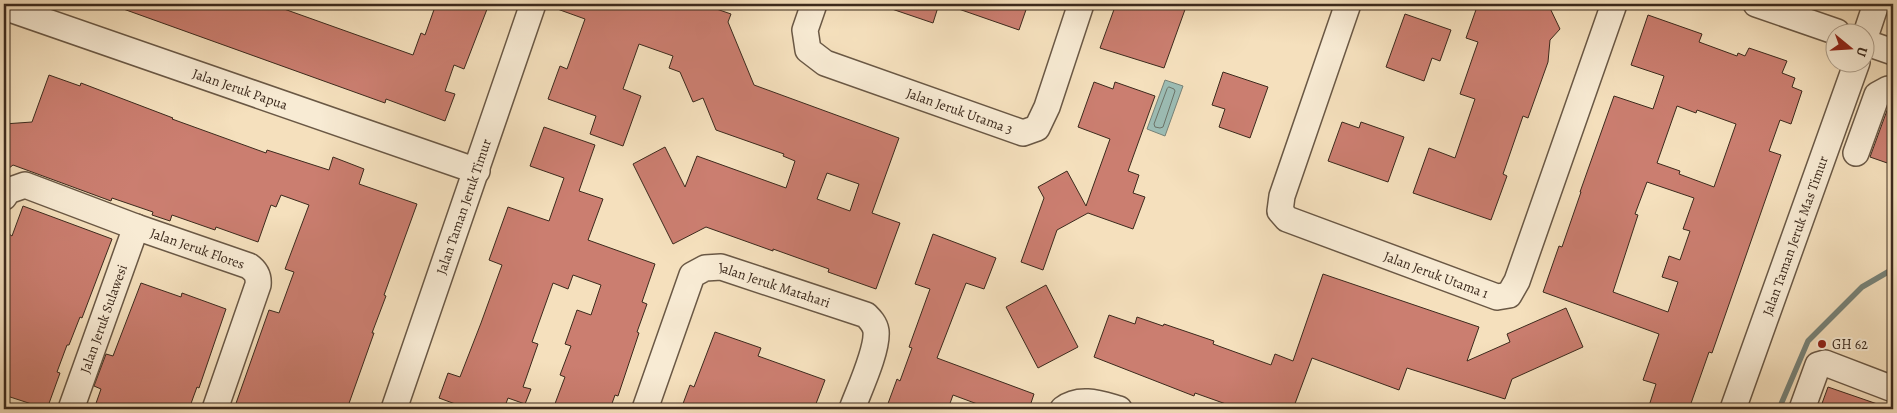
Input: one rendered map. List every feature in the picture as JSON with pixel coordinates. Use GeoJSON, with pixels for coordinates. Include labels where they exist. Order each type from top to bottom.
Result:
{"type":"FeatureCollection","features":[{"type":"Feature","properties":{"kind":"street","name":"Jalan Taman Jeruk Timur"},"geometry":{"type":"LineString","coordinates":[[394,409],[533,4]]}},
{"type":"Feature","properties":{"kind":"street","name":"Jalan Jeruk Utama 3"},"geometry":{"type":"LineString","coordinates":[[814,4],[805,30],[808,50],[825,63],[1023,132],[1037,128],[1047,107],[1081,4]]}},
{"type":"Feature","properties":{"kind":"street","name":"Jalan Jeruk Utama 1"},"geometry":{"type":"LineString","coordinates":[[1348,4],[1282,196],[1280,211],[1287,219],[1497,297],[1509,295],[1517,280],[1614,4]]}},
{"type":"Feature","properties":{"kind":"street"},"geometry":{"type":"LineString","coordinates":[[1756,4],[1824,27]]}},
{"type":"Feature","properties":{"kind":"street","name":"Jalan Jeruk Papua"},"geometry":{"type":"LineString","coordinates":[[4,7],[476,171]]}},
{"type":"Feature","properties":{"kind":"street"},"geometry":{"type":"LineString","coordinates":[[1871,22],[1876,8]]}},
{"type":"Feature","properties":{"kind":"street"},"geometry":{"type":"LineString","coordinates":[[1874,45],[1893,52]]}},
{"type":"Feature","properties":{"kind":"street","name":"Jalan Taman Jeruk Mas Timur"},"geometry":{"type":"LineString","coordinates":[[1733,409],[1853,72]]}},
{"type":"Feature","properties":{"kind":"street"},"geometry":{"type":"LineString","coordinates":[[1856,153],[1877,95],[1888,89],[1893,91]]}},
{"type":"Feature","properties":{"kind":"street","name":"Jalan Jeruk Flores"},"geometry":{"type":"LineString","coordinates":[[4,197],[8,192],[26,185],[249,266],[255,271],[258,285],[215,409]]}},
{"type":"Feature","properties":{"kind":"street","name":"Jalan Jeruk Sulawesi"},"geometry":{"type":"LineString","coordinates":[[71,409],[136,226]]}},
{"type":"Feature","properties":{"kind":"street","name":"Jalan Jeruk Matahari"},"geometry":{"type":"LineString","coordinates":[[646,409],[692,276],[705,268],[721,267],[866,314],[873,322],[876,330],[874,346],[852,409]]}},
{"type":"Feature","properties":{"kind":"street"},"geometry":{"type":"LineString","coordinates":[[1802,409],[1818,365],[1825,363],[1893,389]]}},
{"type":"Feature","properties":{"kind":"street"},"geometry":{"type":"LineString","coordinates":[[1063,409],[1069,404],[1091,401],[1120,409]]}},
{"type":"Feature","properties":{"kind":"water"},"geometry":{"type":"Polygon","coordinates":[[[1165,80],[1183,86],[1165,136],[1147,129],[1165,80]]]}},
{"type":"Feature","properties":{"kind":"building"},"geometry":{"type":"Polygon","coordinates":[[[115,4],[270,4],[413,55],[421,33],[425,35],[436,4],[489,4],[464,69],[454,65],[445,91],[455,94],[445,121],[386,99],[385,103],[115,6],[115,4]]]}},
{"type":"Feature","properties":{"kind":"building"},"geometry":{"type":"Polygon","coordinates":[[[549,4],[702,4],[731,14],[728,22],[754,85],[899,138],[872,213],[900,223],[876,289],[828,272],[829,269],[706,227],[673,244],[633,164],[665,147],[685,187],[697,156],[786,188],[795,161],[783,156],[784,154],[716,130],[703,98],[693,102],[680,72],[669,68],[673,56],[639,44],[623,89],[641,96],[623,146],[590,134],[596,116],[548,99],[560,66],[567,69],[585,19],[549,6],[549,4]],[[827,173],[817,199],[850,211],[859,184],[827,173]]]}},
{"type":"Feature","properties":{"kind":"building"},"geometry":{"type":"Polygon","coordinates":[[[884,4],[939,4],[933,23],[883,6],[884,4]]]}},
{"type":"Feature","properties":{"kind":"building"},"geometry":{"type":"Polygon","coordinates":[[[951,4],[1028,4],[1019,30],[950,6],[951,4]]]}},
{"type":"Feature","properties":{"kind":"building"},"geometry":{"type":"Polygon","coordinates":[[[1116,4],[1187,4],[1164,68],[1100,48],[1116,4]]]}},
{"type":"Feature","properties":{"kind":"building"},"geometry":{"type":"Polygon","coordinates":[[[1478,4],[1548,4],[1560,29],[1550,40],[1548,62],[1528,118],[1523,116],[1503,174],[1507,176],[1491,220],[1413,193],[1429,148],[1455,158],[1475,99],[1460,94],[1478,42],[1466,38],[1478,4]]]}},
{"type":"Feature","properties":{"kind":"building"},"geometry":{"type":"Polygon","coordinates":[[[1405,14],[1451,30],[1440,61],[1432,58],[1424,81],[1386,67],[1405,14]]]}},
{"type":"Feature","properties":{"kind":"building"},"geometry":{"type":"Polygon","coordinates":[[[1648,15],[1702,34],[1699,42],[1737,56],[1738,53],[1745,56],[1749,48],[1787,61],[1782,73],[1795,78],[1792,87],[1802,91],[1791,124],[1780,120],[1769,151],[1781,155],[1712,353],[1709,352],[1689,409],[1648,409],[1656,384],[1643,380],[1659,334],[1543,292],[1559,246],[1562,247],[1614,96],[1653,109],[1664,76],[1631,65],[1648,15]],[[1677,106],[1657,163],[1680,171],[1679,174],[1714,187],[1736,124],[1697,110],[1696,113],[1677,106]],[[1647,182],[1635,214],[1638,215],[1613,292],[1668,312],[1678,282],[1662,277],[1669,256],[1680,260],[1690,231],[1683,229],[1694,198],[1647,182]]]}},
{"type":"Feature","properties":{"kind":"building"},"geometry":{"type":"Polygon","coordinates":[[[1223,72],[1268,87],[1250,138],[1219,127],[1225,109],[1212,105],[1223,72]]]}},
{"type":"Feature","properties":{"kind":"building"},"geometry":{"type":"Polygon","coordinates":[[[49,75],[80,86],[81,83],[266,153],[267,150],[329,170],[333,157],[364,169],[359,184],[417,204],[384,295],[386,296],[372,333],[374,333],[347,409],[234,409],[269,310],[279,313],[294,272],[285,269],[309,205],[281,195],[276,207],[271,205],[258,242],[216,227],[215,230],[172,215],[170,221],[152,215],[153,212],[112,198],[111,201],[13,165],[4,172],[4,124],[32,122],[49,75]]]}},
{"type":"Feature","properties":{"kind":"building"},"geometry":{"type":"Polygon","coordinates":[[[1094,82],[1113,89],[1115,82],[1155,96],[1128,171],[1139,175],[1133,193],[1145,197],[1133,229],[1088,213],[1057,230],[1043,270],[1021,262],[1044,198],[1038,187],[1067,171],[1086,206],[1110,139],[1078,127],[1094,82]]]}},
{"type":"Feature","properties":{"kind":"building"},"geometry":{"type":"Polygon","coordinates":[[[1889,105],[1893,105],[1893,165],[1870,157],[1889,105]]]}},
{"type":"Feature","properties":{"kind":"building"},"geometry":{"type":"Polygon","coordinates":[[[1342,122],[1359,128],[1361,122],[1404,137],[1388,182],[1328,161],[1342,122]]]}},
{"type":"Feature","properties":{"kind":"building"},"geometry":{"type":"Polygon","coordinates":[[[544,127],[595,145],[579,191],[603,199],[588,240],[655,264],[642,302],[647,304],[637,332],[639,333],[618,396],[615,395],[610,409],[553,409],[565,377],[560,375],[571,346],[565,344],[577,310],[591,315],[601,285],[573,275],[568,289],[553,283],[532,342],[538,344],[523,387],[531,389],[525,404],[508,398],[504,409],[456,409],[458,405],[439,398],[448,373],[460,377],[502,265],[489,260],[508,207],[549,221],[564,178],[530,166],[544,127]]]}},
{"type":"Feature","properties":{"kind":"building"},"geometry":{"type":"Polygon","coordinates":[[[23,206],[112,239],[82,318],[80,317],[69,345],[67,345],[57,372],[60,373],[47,409],[4,395],[4,249],[9,234],[12,236],[23,206]]]}},
{"type":"Feature","properties":{"kind":"building"},"geometry":{"type":"Polygon","coordinates":[[[933,234],[996,258],[984,289],[966,283],[937,358],[1034,394],[1029,409],[979,409],[980,405],[953,395],[948,409],[886,409],[897,379],[900,381],[912,348],[909,347],[930,289],[915,284],[933,234]]]}},
{"type":"Feature","properties":{"kind":"building"},"geometry":{"type":"Polygon","coordinates":[[[1323,274],[1479,327],[1467,361],[1510,342],[1507,334],[1566,308],[1583,347],[1512,379],[1505,399],[1407,368],[1399,390],[1312,358],[1293,409],[1240,409],[1195,393],[1194,396],[1094,357],[1109,315],[1135,324],[1137,317],[1163,326],[1164,324],[1214,341],[1213,344],[1271,365],[1275,354],[1293,361],[1323,274]]]}},
{"type":"Feature","properties":{"kind":"building"},"geometry":{"type":"Polygon","coordinates":[[[141,283],[181,297],[182,293],[226,309],[199,388],[197,387],[189,409],[94,409],[101,389],[94,386],[106,354],[113,356],[141,283]]]}},
{"type":"Feature","properties":{"kind":"building"},"geometry":{"type":"Polygon","coordinates":[[[1046,285],[1078,347],[1038,368],[1006,307],[1046,285]]]}},
{"type":"Feature","properties":{"kind":"building"},"geometry":{"type":"Polygon","coordinates":[[[715,332],[761,348],[758,356],[825,380],[814,409],[762,409],[750,405],[748,409],[681,409],[690,385],[694,387],[715,332]]]}},
{"type":"Feature","properties":{"kind":"building"},"geometry":{"type":"Polygon","coordinates":[[[1828,387],[1886,407],[1886,409],[1820,409],[1828,387]]]}},
{"type":"Feature","properties":{"kind":"waterway"},"geometry":{"type":"LineString","coordinates":[[1779,409],[1808,341],[1862,287],[1893,269]]}},
{"type":"Feature","properties":{"kind":"place","name":"GH 62"},"geometry":{"type":"Point","coordinates":[1822,344]}}]}
